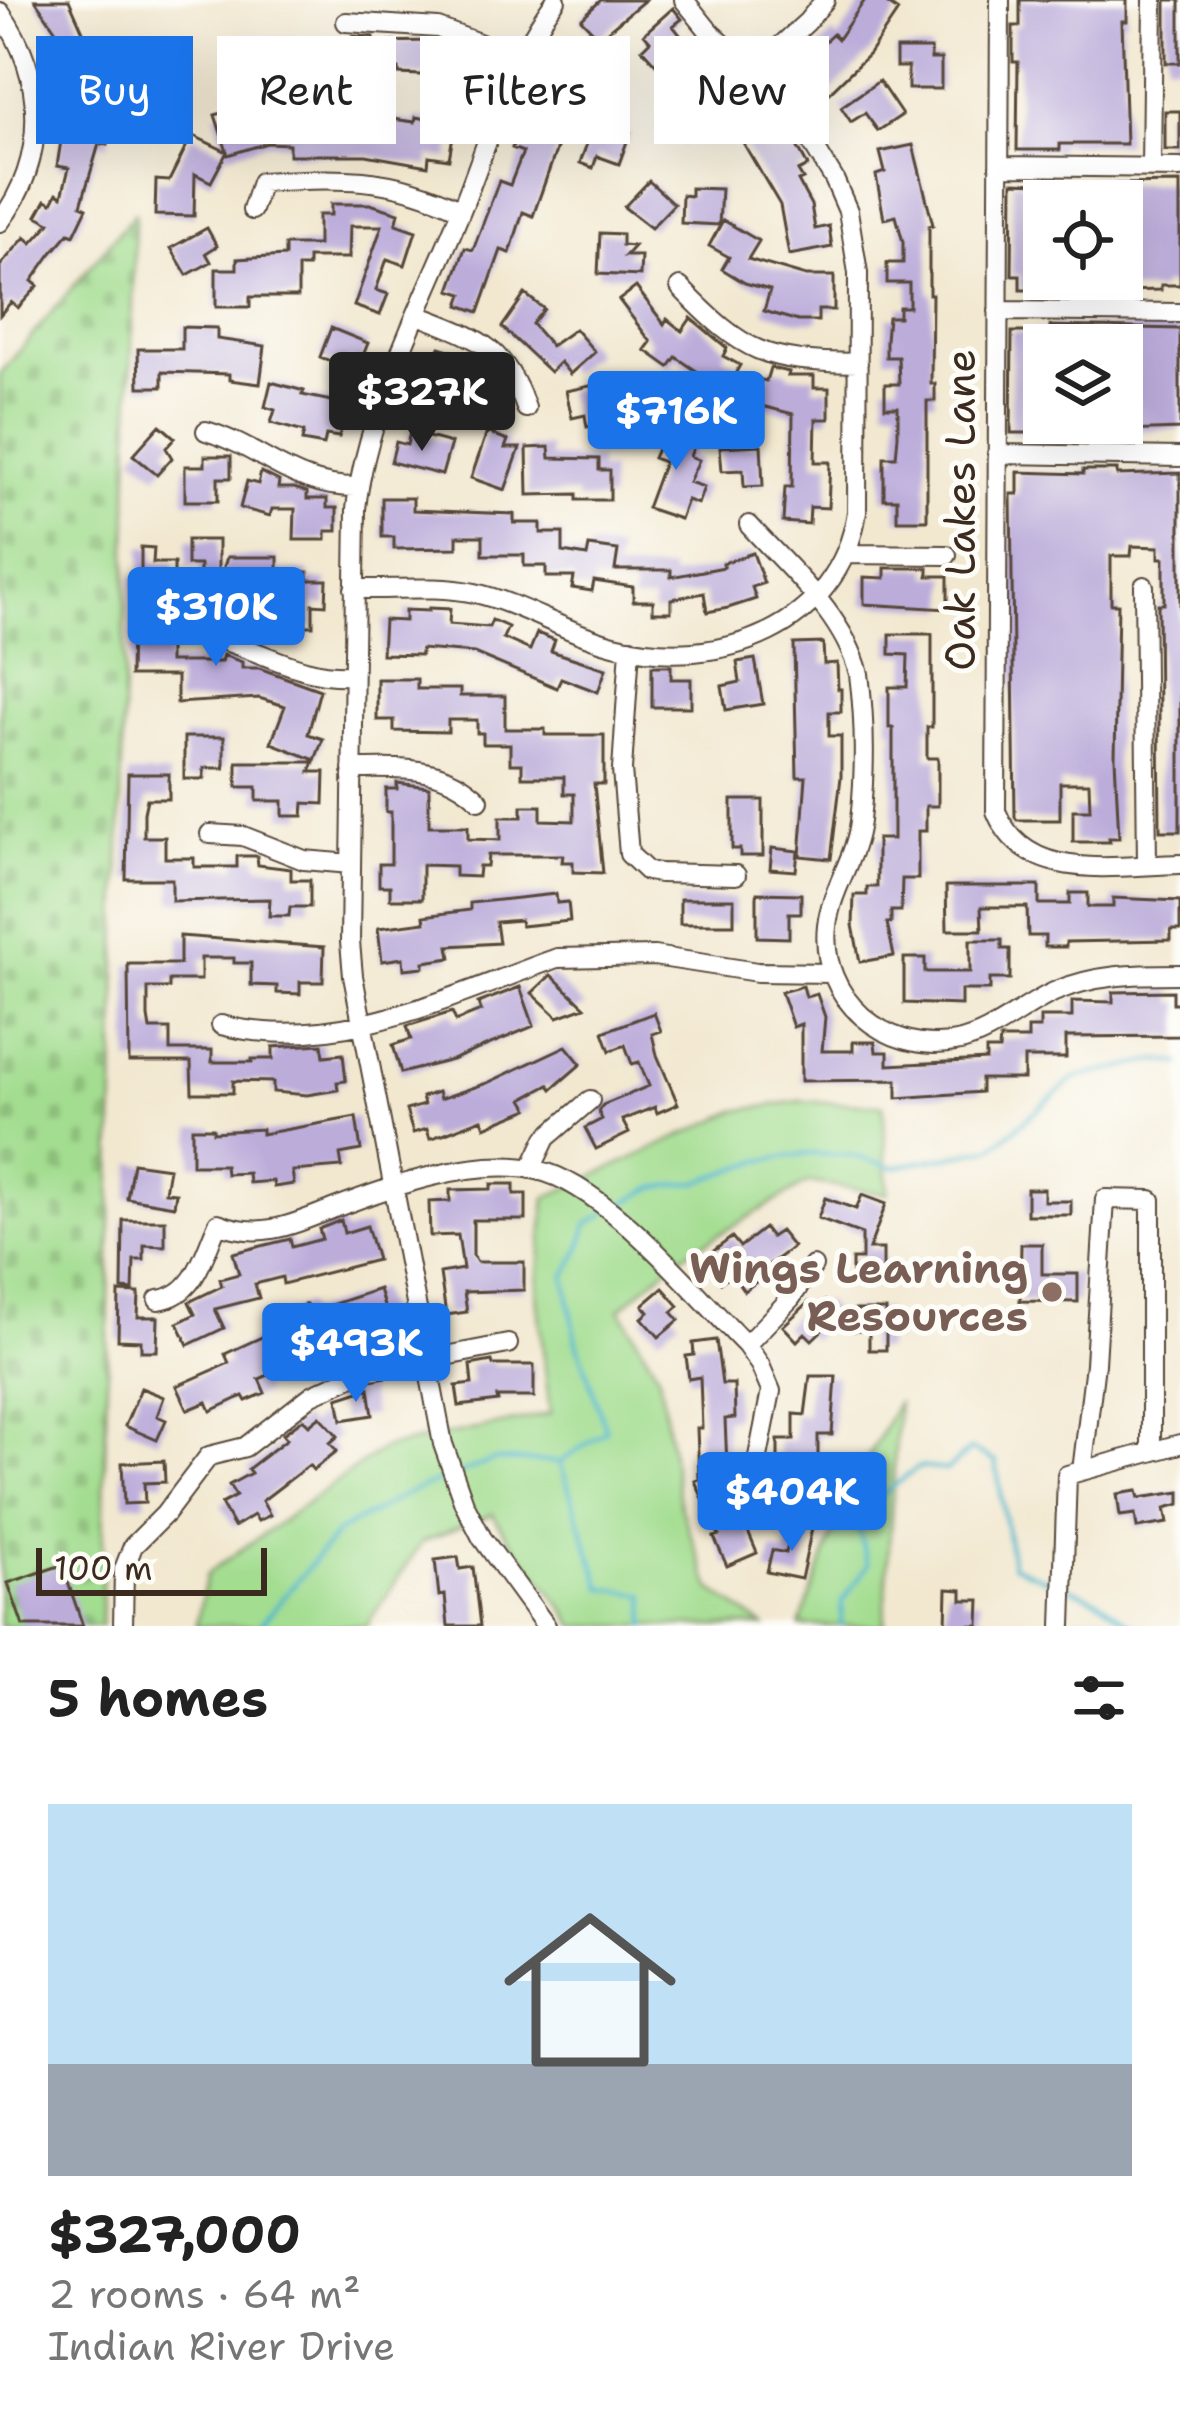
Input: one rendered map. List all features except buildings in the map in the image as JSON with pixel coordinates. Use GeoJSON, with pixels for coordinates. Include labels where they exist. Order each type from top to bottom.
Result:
{"type":"FeatureCollection","features":[{"type":"Feature","properties":{"kind":"street"},"geometry":{"type":"LineString","coordinates":[[535,36],[556,0]]}},
{"type":"Feature","properties":{"kind":"street"},"geometry":{"type":"LineString","coordinates":[[684,0],[713,36]]}},
{"type":"Feature","properties":{"kind":"street"},"geometry":{"type":"LineString","coordinates":[[791,36],[825,0]]}},
{"type":"Feature","properties":{"kind":"street","name":"Oak Lakes Lane"},"geometry":{"type":"LineString","coordinates":[[1000,0],[996,812],[1011,841],[1039,860],[1064,865],[1180,864]]}},
{"type":"Feature","properties":{"kind":"street"},"geometry":{"type":"LineString","coordinates":[[1151,168],[1153,0]]}},
{"type":"Feature","properties":{"kind":"street"},"geometry":{"type":"LineString","coordinates":[[0,12],[20,41],[31,74],[37,120],[26,177],[0,222]]}},
{"type":"Feature","properties":{"kind":"street"},"geometry":{"type":"LineString","coordinates":[[346,22],[438,28],[460,36]]}},
{"type":"Feature","properties":{"kind":"street"},"geometry":{"type":"LineString","coordinates":[[487,144],[372,433],[358,487],[350,942],[443,1444],[462,1498],[503,1570],[546,1626]]}},
{"type":"Feature","properties":{"kind":"street"},"geometry":{"type":"LineString","coordinates":[[354,590],[475,593],[630,648],[731,648],[773,632],[817,599],[846,554],[857,512],[859,273],[848,211],[814,144]]}},
{"type":"Feature","properties":{"kind":"street"},"geometry":{"type":"LineString","coordinates":[[999,166],[1180,168]]}},
{"type":"Feature","properties":{"kind":"street"},"geometry":{"type":"LineString","coordinates":[[252,210],[261,182],[348,180],[395,183],[461,209]]}},
{"type":"Feature","properties":{"kind":"street"},"geometry":{"type":"LineString","coordinates":[[680,287],[717,325],[754,351],[798,362],[858,363]]}},
{"type":"Feature","properties":{"kind":"street"},"geometry":{"type":"LineString","coordinates":[[998,311],[1180,313]]}},
{"type":"Feature","properties":{"kind":"street"},"geometry":{"type":"LineString","coordinates":[[418,315],[484,342],[501,356],[526,408]]}},
{"type":"Feature","properties":{"kind":"street"},"geometry":{"type":"LineString","coordinates":[[206,431],[248,448],[299,478],[358,487]]}},
{"type":"Feature","properties":{"kind":"street"},"geometry":{"type":"LineString","coordinates":[[997,454],[1180,457]]}},
{"type":"Feature","properties":{"kind":"street"},"geometry":{"type":"LineString","coordinates":[[749,525],[836,622],[853,652],[862,698],[860,820],[826,929],[832,973],[853,1009],[879,1030],[910,1042],[932,1044],[966,1039],[1054,992],[1086,981],[1130,974],[1180,974]]}},
{"type":"Feature","properties":{"kind":"street"},"geometry":{"type":"LineString","coordinates":[[846,554],[947,555]]}},
{"type":"Feature","properties":{"kind":"street"},"geometry":{"type":"LineString","coordinates":[[1144,586],[1147,864]]}},
{"type":"Feature","properties":{"kind":"street"},"geometry":{"type":"LineString","coordinates":[[203,636],[299,670],[353,675]]}},
{"type":"Feature","properties":{"kind":"street"},"geometry":{"type":"LineString","coordinates":[[630,648],[622,770],[629,854],[637,864],[659,873],[736,875]]}},
{"type":"Feature","properties":{"kind":"street"},"geometry":{"type":"LineString","coordinates":[[352,769],[438,773],[460,783],[479,800]]}},
{"type":"Feature","properties":{"kind":"street"},"geometry":{"type":"LineString","coordinates":[[210,834],[243,836],[304,860],[351,864]]}},
{"type":"Feature","properties":{"kind":"street"},"geometry":{"type":"LineString","coordinates":[[221,1025],[264,1033],[362,1024],[400,1015],[557,958],[581,955],[654,956],[758,971],[832,973]]}},
{"type":"Feature","properties":{"kind":"street"},"geometry":{"type":"LineString","coordinates":[[531,1169],[546,1138],[590,1100]]}},
{"type":"Feature","properties":{"kind":"street"},"geometry":{"type":"LineString","coordinates":[[158,1300],[170,1299],[188,1287],[218,1223],[250,1232],[273,1231],[394,1187],[494,1167],[531,1169],[564,1179],[593,1196],[625,1225],[746,1345],[760,1365],[770,1391],[756,1467],[760,1492],[772,1514]]}},
{"type":"Feature","properties":{"kind":"street"},"geometry":{"type":"LineString","coordinates":[[1082,1471],[1097,1340],[1105,1199],[1151,1200],[1151,1452]]}},
{"type":"Feature","properties":{"kind":"street"},"geometry":{"type":"LineString","coordinates":[[746,1345],[791,1298],[813,1265]]}},
{"type":"Feature","properties":{"kind":"street"},"geometry":{"type":"LineString","coordinates":[[124,1626],[124,1569],[133,1546],[165,1514],[209,1456],[245,1447],[292,1408],[336,1382],[385,1365],[508,1343]]}},
{"type":"Feature","properties":{"kind":"street"},"geometry":{"type":"LineString","coordinates":[[1062,1616],[1067,1475],[1180,1444]]}},
{"type":"Feature","properties":{"kind":"green space"},"geometry":{"type":"Polygon","coordinates":[[[135,213],[101,1626],[0,1626],[0,374],[135,213]]]}},
{"type":"Feature","properties":{"kind":"green space"},"geometry":{"type":"Polygon","coordinates":[[[800,1101],[883,1105],[888,1194],[809,1182],[678,1258],[620,1309],[659,1376],[680,1506],[711,1589],[764,1626],[575,1626],[493,1514],[422,1542],[366,1626],[196,1626],[207,1574],[384,1448],[550,1414],[537,1294],[546,1198],[736,1111],[800,1101]]]}},
{"type":"Feature","properties":{"kind":"green space"},"geometry":{"type":"Polygon","coordinates":[[[898,1401],[884,1626],[800,1626],[843,1504],[898,1401]]]}},
{"type":"Feature","properties":{"kind":"waterway"},"geometry":{"type":"LineString","coordinates":[[615,1209],[652,1188],[698,1182],[759,1161],[805,1154],[849,1155],[894,1167],[992,1148],[1075,1078],[1159,1060],[1180,1064]]}},
{"type":"Feature","properties":{"kind":"waterway"},"geometry":{"type":"LineString","coordinates":[[560,1462],[606,1431],[577,1342],[565,1277],[587,1224],[605,1214]]}},
{"type":"Feature","properties":{"kind":"waterway"},"geometry":{"type":"LineString","coordinates":[[841,1626],[842,1601],[868,1565],[855,1515],[919,1467],[947,1470],[971,1449],[996,1462],[1012,1565],[1056,1583]]}},
{"type":"Feature","properties":{"kind":"waterway"},"geometry":{"type":"LineString","coordinates":[[458,1474],[495,1460],[560,1462],[602,1588],[645,1595],[646,1626]]}},
{"type":"Feature","properties":{"kind":"waterway"},"geometry":{"type":"LineString","coordinates":[[259,1626],[338,1532],[408,1493],[447,1478]]}},
{"type":"Feature","properties":{"kind":"waterway"},"geometry":{"type":"LineString","coordinates":[[1067,1587],[1098,1600],[1134,1626]]}},
{"type":"Feature","properties":{"kind":"place","name":"Wings Learning Resources"},"geometry":{"type":"Point","coordinates":[1052,1292]}}]}
